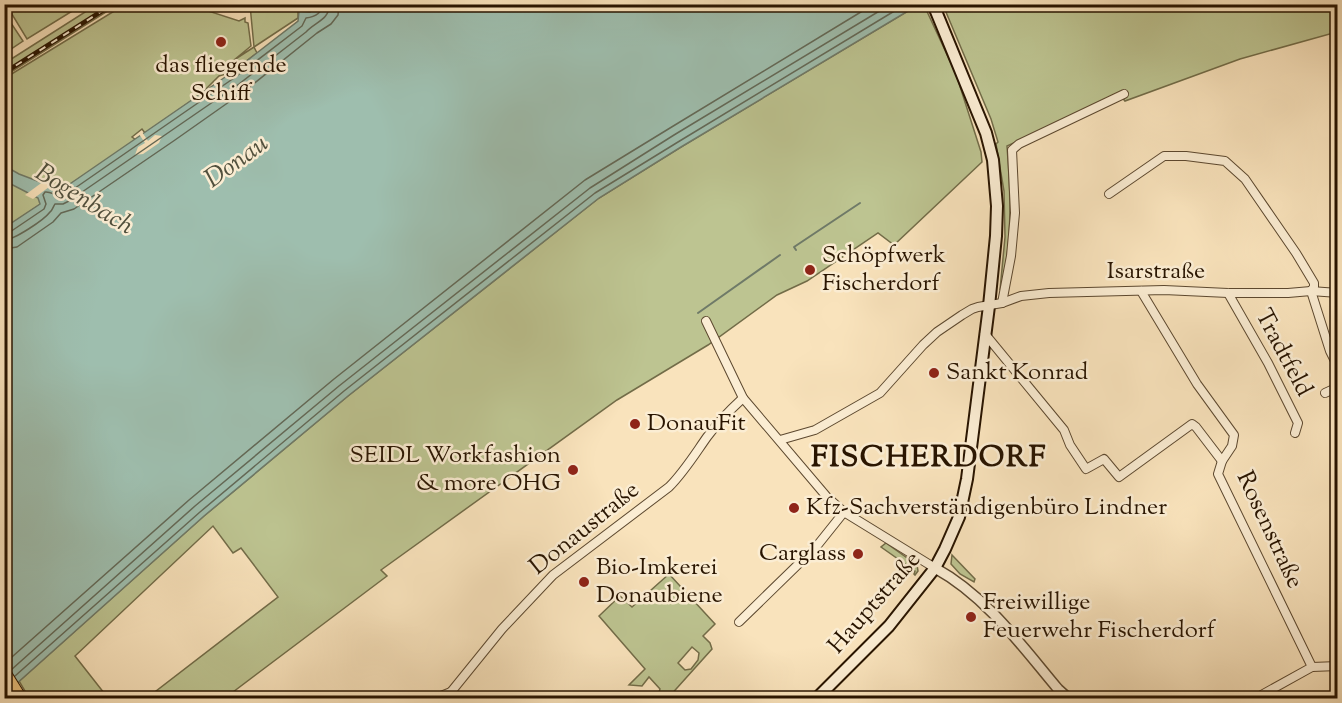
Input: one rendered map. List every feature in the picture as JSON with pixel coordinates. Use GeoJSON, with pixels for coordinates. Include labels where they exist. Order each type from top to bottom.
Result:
{"type":"FeatureCollection","features":[{"type":"Feature","properties":{"kind":"highway"},"geometry":{"type":"LineString","coordinates":[[4,674],[19,699]]}},
{"type":"Feature","properties":{"kind":"main road","name":"Hauptstraße"},"geometry":{"type":"LineString","coordinates":[[817,699],[889,626],[935,568],[959,517],[967,479],[989,306],[997,206],[993,160],[986,133],[933,4]]}},
{"type":"Feature","properties":{"kind":"street"},"geometry":{"type":"LineString","coordinates":[[1002,303],[1011,256],[1015,213],[1012,150],[1019,144],[1124,94]]}},
{"type":"Feature","properties":{"kind":"street"},"geometry":{"type":"LineString","coordinates":[[1109,194],[1164,156],[1225,161],[1245,179],[1314,283],[1311,291],[1330,351],[1338,367]]}},
{"type":"Feature","properties":{"kind":"street","name":"Isarstraße"},"geometry":{"type":"LineString","coordinates":[[780,440],[815,430],[880,393],[923,345],[972,309],[1002,303],[1021,296],[1049,293],[1164,290],[1228,293],[1311,291],[1338,293]]}},
{"type":"Feature","properties":{"kind":"street","name":"Rosenstraße"},"geometry":{"type":"LineString","coordinates":[[1141,291],[1197,384],[1234,435],[1232,446],[1222,461],[1218,474],[1312,667]]}},
{"type":"Feature","properties":{"kind":"street","name":"Tradtfeld"},"geometry":{"type":"LineString","coordinates":[[1228,293],[1268,363],[1298,423],[1295,433]]}},
{"type":"Feature","properties":{"kind":"street"},"geometry":{"type":"LineString","coordinates":[[706,321],[744,398],[827,497],[844,512],[968,590],[986,606],[1068,699]]}},
{"type":"Feature","properties":{"kind":"street"},"geometry":{"type":"LineString","coordinates":[[985,334],[1064,430],[1070,445],[1086,469],[1104,459],[1119,477],[1191,424],[1196,427],[1222,461]]}},
{"type":"Feature","properties":{"kind":"street"},"geometry":{"type":"LineString","coordinates":[[1325,393],[1338,387]]}},
{"type":"Feature","properties":{"kind":"street","name":"Donaustraße"},"geometry":{"type":"LineString","coordinates":[[391,699],[436,698],[450,695],[501,629],[553,575],[681,476],[709,435],[727,413],[744,398]]}},
{"type":"Feature","properties":{"kind":"street"},"geometry":{"type":"LineString","coordinates":[[739,622],[816,547],[844,512]]}},
{"type":"Feature","properties":{"kind":"street"},"geometry":{"type":"LineString","coordinates":[[1256,699],[1312,667],[1338,666]]}},
{"type":"Feature","properties":{"kind":"green space"},"geometry":{"type":"Polygon","coordinates":[[[21,4],[82,5],[27,39],[10,11],[21,4]]]}},
{"type":"Feature","properties":{"kind":"green space"},"geometry":{"type":"Polygon","coordinates":[[[96,5],[117,5],[5,76],[5,63],[96,5]]]}},
{"type":"Feature","properties":{"kind":"green space"},"geometry":{"type":"Polygon","coordinates":[[[124,5],[204,5],[205,10],[239,21],[245,18],[245,22],[248,23],[251,46],[234,60],[254,47],[257,53],[232,72],[219,76],[201,94],[145,133],[142,129],[132,137],[136,140],[5,228],[5,78],[124,5]]]}},
{"type":"Feature","properties":{"kind":"green space"},"geometry":{"type":"Polygon","coordinates":[[[250,5],[294,5],[298,18],[254,47],[250,5]]]}},
{"type":"Feature","properties":{"kind":"green space"},"geometry":{"type":"Polygon","coordinates":[[[918,5],[924,5],[956,74],[981,152],[982,162],[894,245],[878,233],[807,281],[777,295],[708,345],[617,400],[381,570],[387,576],[225,698],[147,698],[278,597],[241,548],[233,553],[213,526],[75,656],[108,698],[29,698],[19,681],[204,516],[348,396],[599,198],[918,5]]]}},
{"type":"Feature","properties":{"kind":"green space"},"geometry":{"type":"Polygon","coordinates":[[[943,5],[1337,5],[1337,32],[1240,59],[1125,101],[1120,95],[1007,146],[1010,219],[1006,263],[1000,290],[1005,237],[1004,191],[996,144],[998,142],[991,119],[943,5]]]}},
{"type":"Feature","properties":{"kind":"green space"},"geometry":{"type":"Polygon","coordinates":[[[4,14],[23,41],[5,53],[4,14]]]}},
{"type":"Feature","properties":{"kind":"green space"},"geometry":{"type":"Polygon","coordinates":[[[886,543],[917,565],[918,571],[915,575],[915,571],[881,547],[886,543]]]}},
{"type":"Feature","properties":{"kind":"green space"},"geometry":{"type":"Polygon","coordinates":[[[952,555],[975,579],[974,582],[960,574],[951,564],[952,555]]]}},
{"type":"Feature","properties":{"kind":"green space"},"geometry":{"type":"Polygon","coordinates":[[[669,574],[715,624],[703,636],[712,649],[668,698],[647,698],[650,693],[658,695],[660,689],[649,677],[642,686],[629,685],[645,669],[599,616],[620,596],[632,607],[669,574]],[[692,647],[678,663],[685,670],[691,669],[698,660],[699,653],[692,647]]]}},
{"type":"Feature","properties":{"kind":"water"},"geometry":{"type":"Polygon","coordinates":[[[320,5],[918,5],[599,198],[348,396],[204,516],[5,694],[4,228],[40,204],[38,198],[5,181],[5,166],[19,174],[61,190],[231,73],[298,21],[299,11],[310,12],[320,5]]]}},
{"type":"Feature","properties":{"kind":"pier"},"geometry":{"type":"Polygon","coordinates":[[[142,132],[148,141],[155,135],[162,136],[159,143],[143,154],[135,155],[138,147],[145,143],[139,134],[142,132]]]}},
{"type":"Feature","properties":{"kind":"pier"},"geometry":{"type":"Polygon","coordinates":[[[44,181],[53,184],[33,199],[25,195],[44,181]]]}},
{"type":"Feature","properties":{"kind":"waterway"},"geometry":{"type":"LineString","coordinates":[[796,250],[794,247],[860,203]]}},
{"type":"Feature","properties":{"kind":"waterway"},"geometry":{"type":"LineString","coordinates":[[698,313],[780,255]]}},
{"type":"Feature","properties":{"kind":"railway"},"geometry":{"type":"LineString","coordinates":[[4,73],[113,4]]}},
{"type":"Feature","properties":{"kind":"place","name":"das fliegende Schiff"},"geometry":{"type":"Point","coordinates":[221,42]}},
{"type":"Feature","properties":{"kind":"place","name":"Schöpfwerk Fischerdorf"},"geometry":{"type":"Point","coordinates":[810,270]}},
{"type":"Feature","properties":{"kind":"place","name":"Sankt Konrad"},"geometry":{"type":"Point","coordinates":[934,373]}},
{"type":"Feature","properties":{"kind":"place","name":"DonauFit"},"geometry":{"type":"Point","coordinates":[635,424]}},
{"type":"Feature","properties":{"kind":"place","name":"SEIDL Workfashion & more OHG"},"geometry":{"type":"Point","coordinates":[573,470]}},
{"type":"Feature","properties":{"kind":"place","name":"Kfz-Sachverständigenbüro Lindner"},"geometry":{"type":"Point","coordinates":[794,508]}},
{"type":"Feature","properties":{"kind":"place","name":"Carglass"},"geometry":{"type":"Point","coordinates":[858,554]}},
{"type":"Feature","properties":{"kind":"place","name":"Bio-Imkerei Donaubiene"},"geometry":{"type":"Point","coordinates":[584,582]}},
{"type":"Feature","properties":{"kind":"place","name":"Freiwillige Feuerwehr Fischerdorf"},"geometry":{"type":"Point","coordinates":[971,617]}},
{"type":"Feature","properties":{"kind":"district","name":"FISCHERDORF"},"geometry":{"type":"Point","coordinates":[929,458]}},
{"type":"Feature","properties":{"kind":"water label","name":"Donau"},"geometry":{"type":"Point","coordinates":[237,162]}},
{"type":"Feature","properties":{"kind":"water label","name":"Bogenbach"},"geometry":{"type":"Point","coordinates":[84,200]}}]}
